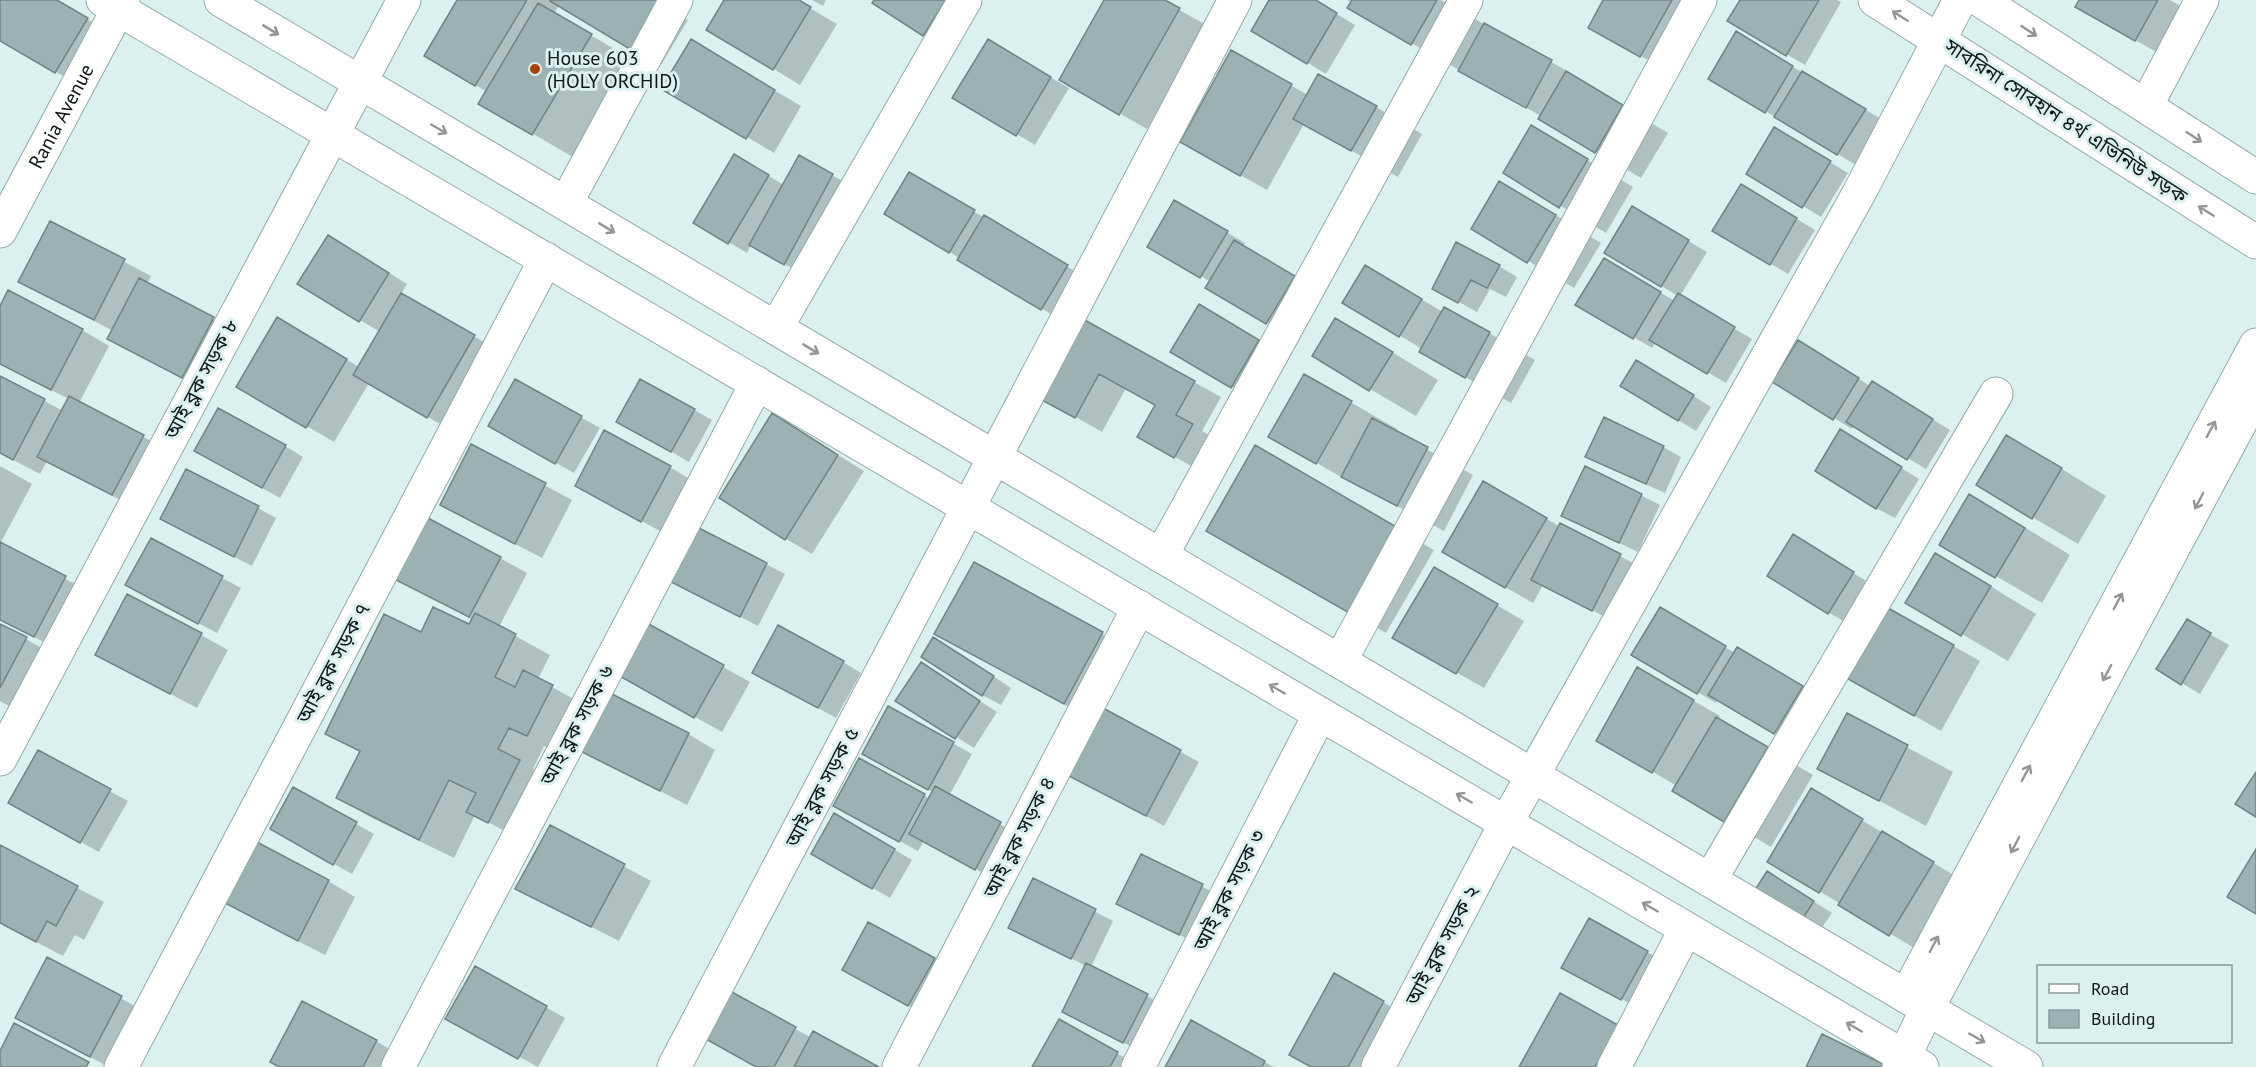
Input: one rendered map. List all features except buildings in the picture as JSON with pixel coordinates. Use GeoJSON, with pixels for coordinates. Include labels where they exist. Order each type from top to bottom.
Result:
{"type":"FeatureCollection","features":[{"type":"Feature","properties":{"kind":"street"},"geometry":{"type":"LineString","coordinates":[[221,0],[2026,1067]]}},
{"type":"Feature","properties":{"kind":"street","name":"আই ব্লক সড়ক ৮"},"geometry":{"type":"LineString","coordinates":[[0,759],[331,133],[404,0]]}},
{"type":"Feature","properties":{"kind":"street"},"geometry":{"type":"LineString","coordinates":[[566,203],[676,0]]}},
{"type":"Feature","properties":{"kind":"street"},"geometry":{"type":"LineString","coordinates":[[776,328],[965,0]]}},
{"type":"Feature","properties":{"kind":"street","name":"আই ব্লক সড়ক ৫"},"geometry":{"type":"LineString","coordinates":[[674,1067],[1235,0]]}},
{"type":"Feature","properties":{"kind":"street"},"geometry":{"type":"LineString","coordinates":[[1161,556],[1466,0]]}},
{"type":"Feature","properties":{"kind":"street"},"geometry":{"type":"LineString","coordinates":[[1340,661],[1700,0]]}},
{"type":"Feature","properties":{"kind":"street","name":"সাবরিনা সোবহান ৪র্থ এভিনিউ সড়ক"},"geometry":{"type":"LineString","coordinates":[[1875,0],[2256,242]]}},
{"type":"Feature","properties":{"kind":"street","name":"আই ব্লক সড়ক ২"},"geometry":{"type":"LineString","coordinates":[[1378,1067],[1506,823],[1858,195],[1960,0]]}},
{"type":"Feature","properties":{"kind":"street"},"geometry":{"type":"LineString","coordinates":[[1980,0],[2256,177]]}},
{"type":"Feature","properties":{"kind":"street"},"geometry":{"type":"LineString","coordinates":[[2146,106],[2202,0]]}},
{"type":"Feature","properties":{"kind":"street"},"geometry":{"type":"LineString","coordinates":[[115,3],[331,133],[1686,929],[1909,1064],[1917,1002],[2256,345]]}},
{"type":"Feature","properties":{"kind":"street","name":"Rania Avenue"},"geometry":{"type":"LineString","coordinates":[[0,231],[115,3]]}},
{"type":"Feature","properties":{"kind":"street","name":"আই ব্লক সড়ক ৭"},"geometry":{"type":"LineString","coordinates":[[121,1067],[546,259]]}},
{"type":"Feature","properties":{"kind":"street","name":"আই ব্লক সড়ক ৬"},"geometry":{"type":"LineString","coordinates":[[398,1067],[757,383]]}},
{"type":"Feature","properties":{"kind":"street"},"geometry":{"type":"LineString","coordinates":[[1917,1002],[2256,393]]}},
{"type":"Feature","properties":{"kind":"street"},"geometry":{"type":"LineString","coordinates":[[1710,880],[1996,394]]}},
{"type":"Feature","properties":{"kind":"street","name":"আই ব্লক সড়ক ৪"},"geometry":{"type":"LineString","coordinates":[[899,1067],[1138,607]]}},
{"type":"Feature","properties":{"kind":"street","name":"আই ব্লক সড়ক ৩"},"geometry":{"type":"LineString","coordinates":[[1138,1067],[1320,714]]}},
{"type":"Feature","properties":{"kind":"street"},"geometry":{"type":"LineString","coordinates":[[1614,1067],[1686,929]]}},
{"type":"Feature","properties":{"kind":"place","name":"House 603 (HOLY ORCHID)"},"geometry":{"type":"Point","coordinates":[535,69]}}]}
